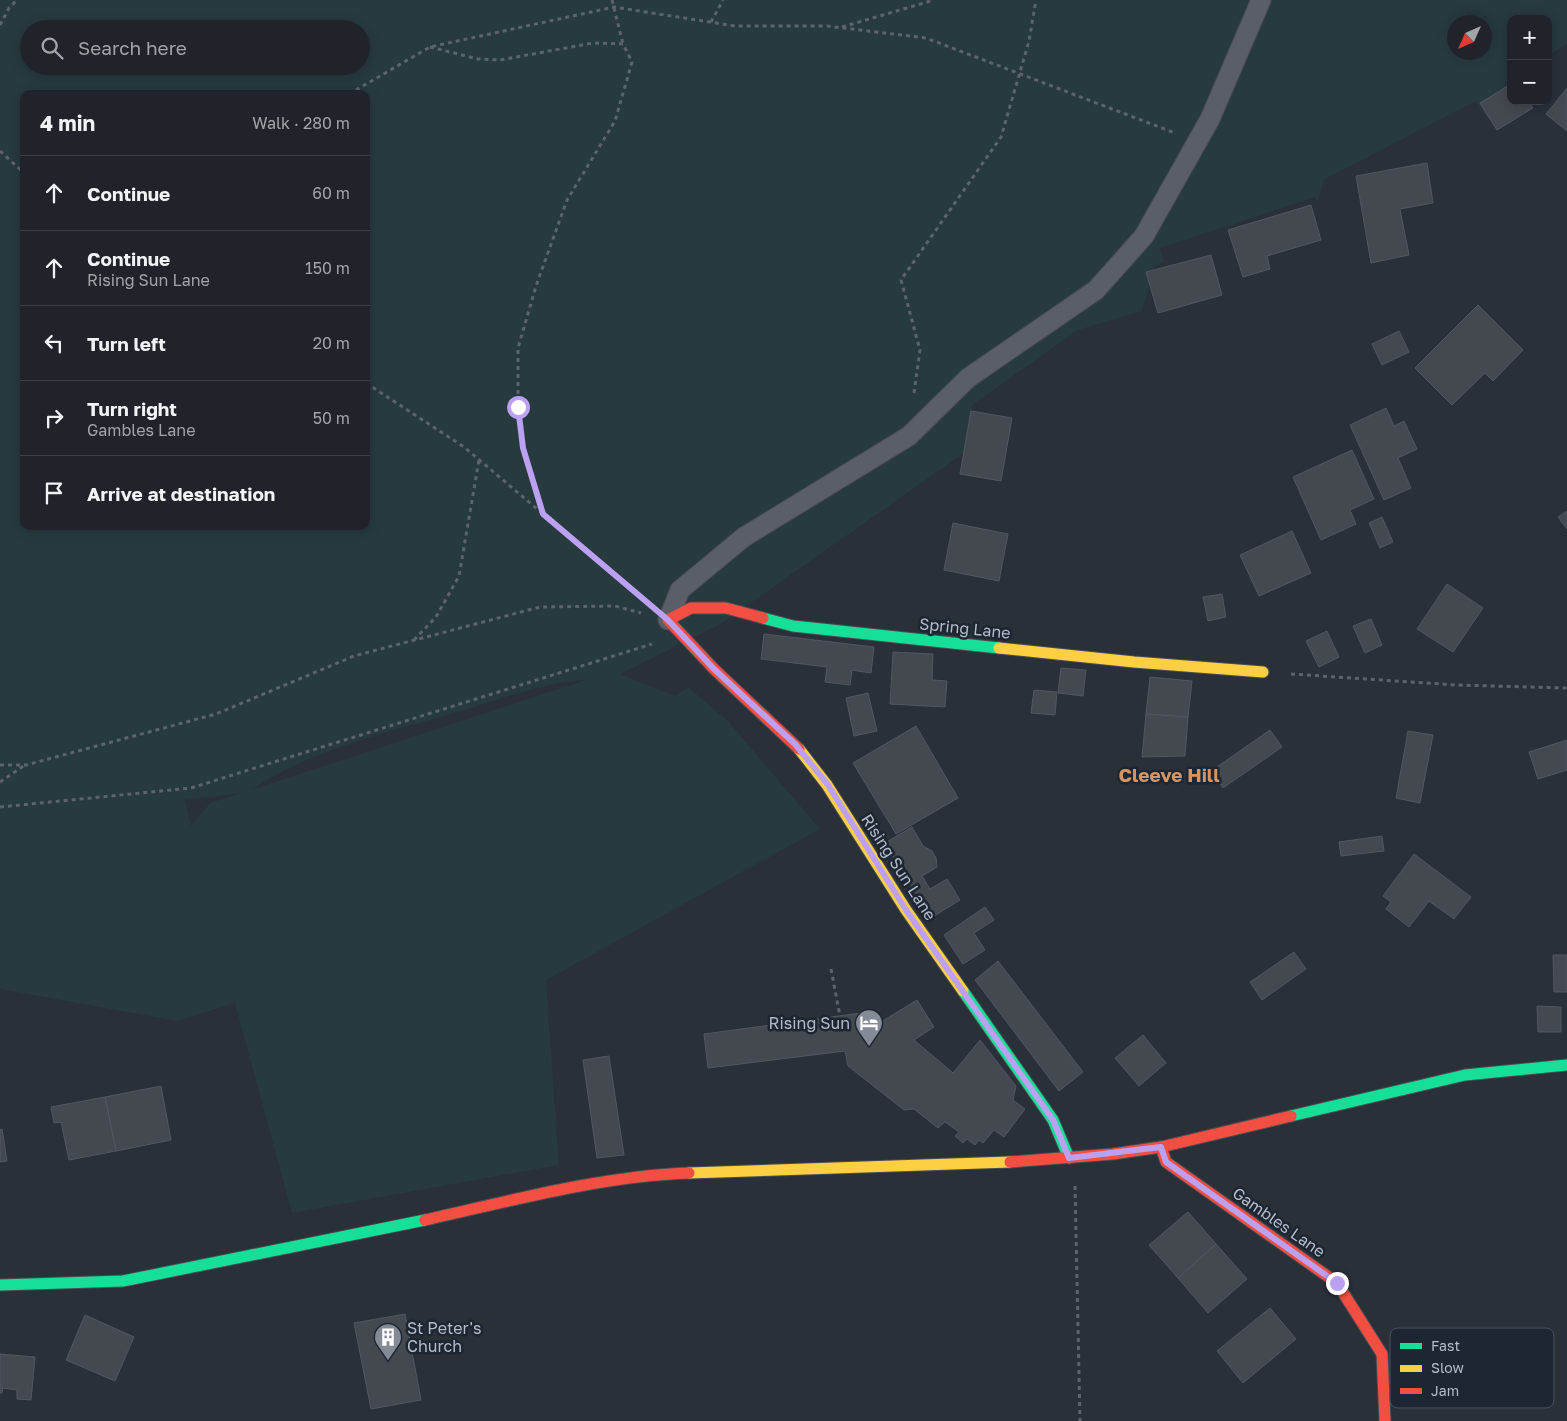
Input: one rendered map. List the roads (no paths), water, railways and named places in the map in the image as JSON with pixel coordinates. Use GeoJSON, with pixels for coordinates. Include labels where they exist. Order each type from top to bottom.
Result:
{"type":"FeatureCollection","features":[{"type":"Feature","properties":{"kind":"street","name":"Spring Lane"},"geometry":{"type":"LineString","coordinates":[[668,620],[691,608],[726,608],[793,626],[1134,662],[1263,672]]}},
{"type":"Feature","properties":{"kind":"street","name":"Rising Sun Lane"},"geometry":{"type":"LineString","coordinates":[[668,620],[714,669],[795,744],[828,785],[906,910],[1053,1120],[1069,1158]]}},
{"type":"Feature","properties":{"kind":"street"},"geometry":{"type":"LineString","coordinates":[[0,1285],[123,1281],[388,1229],[539,1194],[662,1174],[978,1164],[1069,1158],[1161,1147],[1465,1075],[1567,1065]]}},
{"type":"Feature","properties":{"kind":"street","name":"Gambles Lane"},"geometry":{"type":"LineString","coordinates":[[1161,1147],[1166,1162],[1337,1283],[1382,1354],[1385,1421]]}},
{"type":"Feature","properties":{"kind":"lane"},"geometry":{"type":"LineString","coordinates":[[668,620],[680,590],[744,537],[909,436],[968,378],[1096,290],[1144,236],[1210,119],[1262,0]]}},
{"type":"Feature","properties":{"kind":"place","name":"Rising Sun"},"geometry":{"type":"Point","coordinates":[869,1047]}},
{"type":"Feature","properties":{"kind":"place","name":"St Peter's Church"},"geometry":{"type":"Point","coordinates":[388,1361]}},
{"type":"Feature","properties":{"kind":"district","name":"Cleeve Hill"},"geometry":{"type":"Point","coordinates":[1169,774]}}]}
